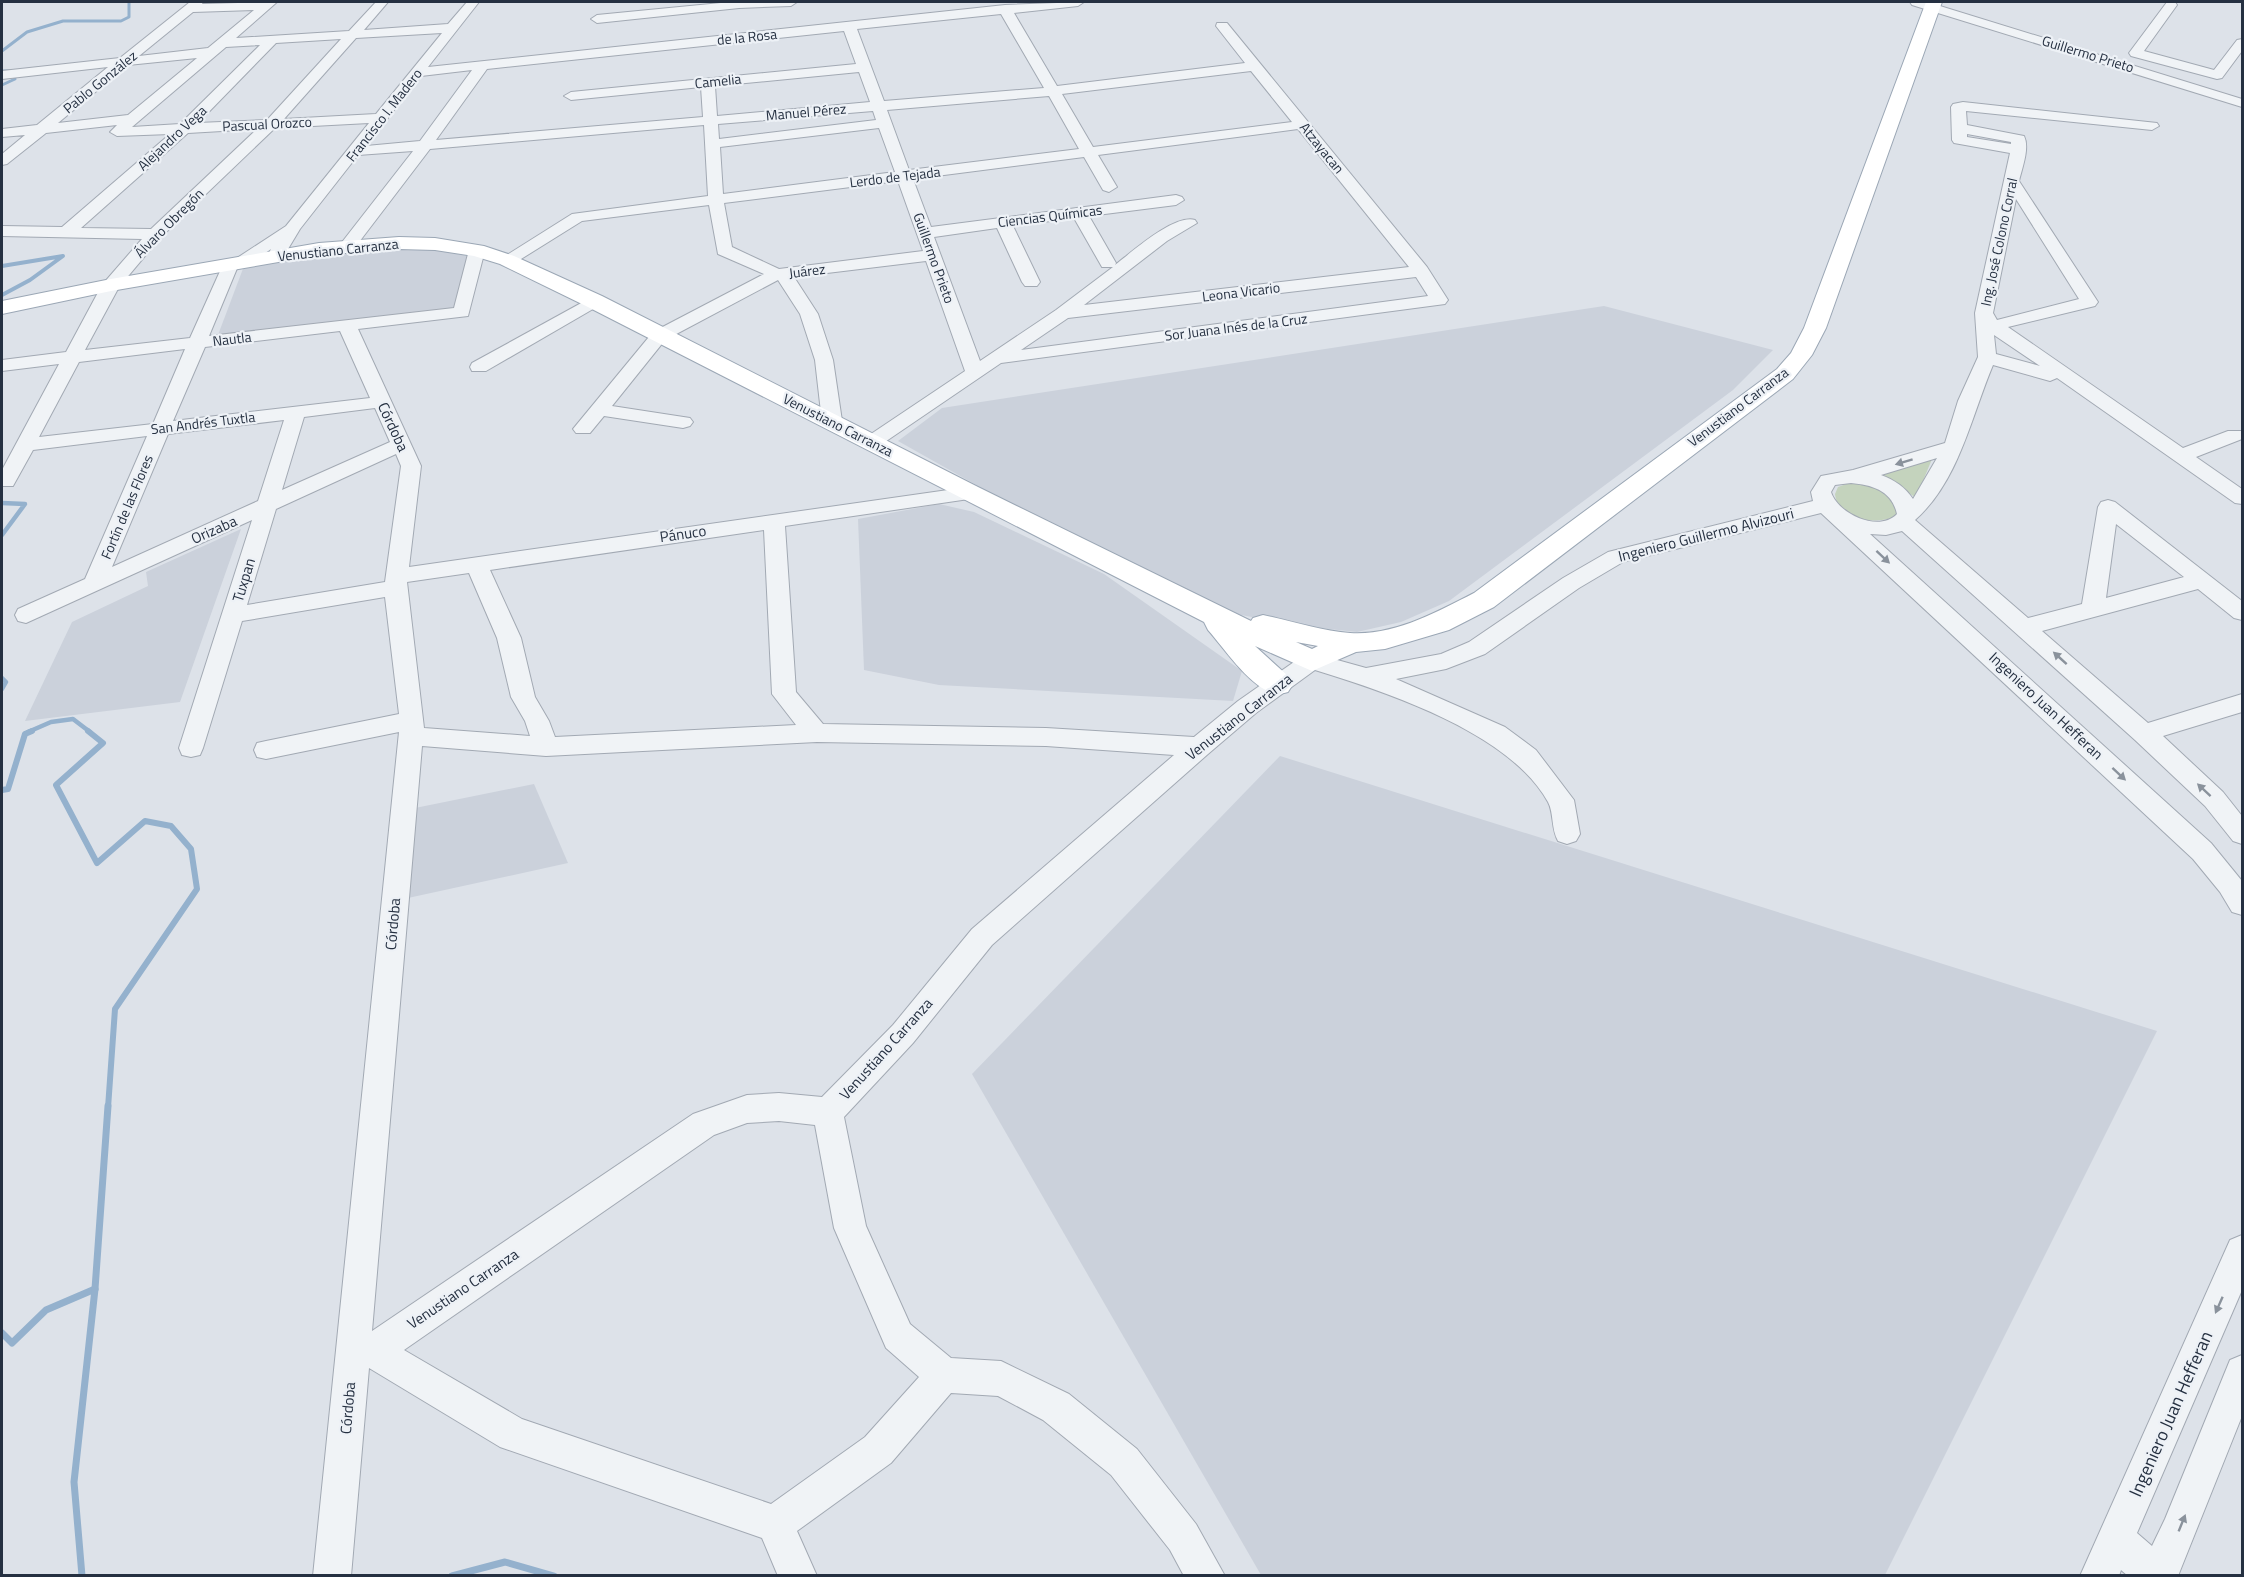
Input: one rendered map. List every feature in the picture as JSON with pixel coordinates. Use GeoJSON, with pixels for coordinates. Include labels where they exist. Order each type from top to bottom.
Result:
{"type":"FeatureCollection","features":[{"type":"Feature","properties":{"kind":"main road","name":"Venustiano Carranza"},"geometry":{"type":"LineString","coordinates":[[2,308],[111,285],[276,255],[347,246],[399,243],[445,245],[477,250],[507,260],[594,301],[1209,614],[1312,661],[1351,643],[1385,639],[1439,623],[1484,600],[1785,374],[1801,355],[1815,328],[1927,3]]}},
{"type":"Feature","properties":{"kind":"main road","name":"Venustiano Carranza"},"geometry":{"type":"LineString","coordinates":[[1209,614],[1351,643]]}},
{"type":"Feature","properties":{"kind":"main road"},"geometry":{"type":"LineString","coordinates":[[1209,614],[1253,663],[1278,684]]}},
{"type":"Feature","properties":{"kind":"street","name":"Álvaro Obregón"},"geometry":{"type":"LineString","coordinates":[[6,481],[111,285],[155,234],[270,124],[382,2]]}},
{"type":"Feature","properties":{"kind":"street","name":"Francisco I. Madero"},"geometry":{"type":"LineString","coordinates":[[276,255],[294,227],[473,2]]}},
{"type":"Feature","properties":{"kind":"street"},"geometry":{"type":"LineString","coordinates":[[595,2],[598,36],[744,5],[790,2]]}},
{"type":"Feature","properties":{"kind":"street","name":"de la Rosa"},"geometry":{"type":"LineString","coordinates":[[417,72],[483,65],[598,36],[652,52],[849,26],[1078,2]]}},
{"type":"Feature","properties":{"kind":"street","name":"Guillermo Prieto"},"geometry":{"type":"LineString","coordinates":[[1927,3],[2242,103]]}},
{"type":"Feature","properties":{"kind":"street"},"geometry":{"type":"LineString","coordinates":[[193,5],[268,4]]}},
{"type":"Feature","properties":{"kind":"street"},"geometry":{"type":"LineString","coordinates":[[2,133],[131,119],[268,4]]}},
{"type":"Feature","properties":{"kind":"street","name":"Pablo González"},"geometry":{"type":"LineString","coordinates":[[2,161],[193,5]]}},
{"type":"Feature","properties":{"kind":"street"},"geometry":{"type":"LineString","coordinates":[[2171,5],[2136,54],[2217,75],[2242,43]]}},
{"type":"Feature","properties":{"kind":"street"},"geometry":{"type":"LineString","coordinates":[[1005,9],[1109,187]]}},
{"type":"Feature","properties":{"kind":"street","name":"Guillermo Prieto"},"geometry":{"type":"LineString","coordinates":[[849,26],[976,374]]}},
{"type":"Feature","properties":{"kind":"street","name":"Atzayacan"},"geometry":{"type":"LineString","coordinates":[[1222,26],[1421,271]]}},
{"type":"Feature","properties":{"kind":"street"},"geometry":{"type":"LineString","coordinates":[[223,43],[452,28]]}},
{"type":"Feature","properties":{"kind":"street","name":"Alejandro Vega"},"geometry":{"type":"LineString","coordinates":[[66,232],[185,129],[273,39]]}},
{"type":"Feature","properties":{"kind":"street"},"geometry":{"type":"LineString","coordinates":[[2,75],[211,52]]}},
{"type":"Feature","properties":{"kind":"street"},"geometry":{"type":"LineString","coordinates":[[347,246],[483,65]]}},
{"type":"Feature","properties":{"kind":"street"},"geometry":{"type":"LineString","coordinates":[[2164,77],[2178,65]]}},
{"type":"Feature","properties":{"kind":"street","name":"Camelia"},"geometry":{"type":"LineString","coordinates":[[571,96],[656,83],[708,82],[864,66]]}},
{"type":"Feature","properties":{"kind":"street","name":"Manuel Pérez"},"geometry":{"type":"LineString","coordinates":[[356,151],[1053,91],[1256,66]]}},
{"type":"Feature","properties":{"kind":"street"},"geometry":{"type":"LineString","coordinates":[[708,82],[716,200],[724,250],[780,274],[809,314],[824,360],[832,422]]}},
{"type":"Feature","properties":{"kind":"street","name":"Ing. José Colono Corral"},"geometry":{"type":"LineString","coordinates":[[1906,518],[1920,505],[1954,447],[1968,401],[1987,357],[1988,322],[2019,145],[1959,140],[1958,107],[2152,126]]}},
{"type":"Feature","properties":{"kind":"street","name":"Pascual Orozco"},"geometry":{"type":"LineString","coordinates":[[131,119],[117,132],[381,118]]}},
{"type":"Feature","properties":{"kind":"street"},"geometry":{"type":"LineString","coordinates":[[711,144],[885,123]]}},
{"type":"Feature","properties":{"kind":"street","name":"Lerdo de Tejada"},"geometry":{"type":"LineString","coordinates":[[507,260],[578,217],[1294,126]]}},
{"type":"Feature","properties":{"kind":"street"},"geometry":{"type":"LineString","coordinates":[[1988,322],[2089,302],[2013,183]]}},
{"type":"Feature","properties":{"kind":"street","name":"Ciencias Químicas"},"geometry":{"type":"LineString","coordinates":[[924,233],[1176,200]]}},
{"type":"Feature","properties":{"kind":"street"},"geometry":{"type":"LineString","coordinates":[[1079,213],[1108,263]]}},
{"type":"Feature","properties":{"kind":"street"},"geometry":{"type":"LineString","coordinates":[[1003,223],[1031,282]]}},
{"type":"Feature","properties":{"kind":"street"},"geometry":{"type":"LineString","coordinates":[[872,442],[1062,314],[1161,238],[1189,223]]}},
{"type":"Feature","properties":{"kind":"street","name":"Francisco I. Madero"},"geometry":{"type":"LineString","coordinates":[[236,263],[294,227]]}},
{"type":"Feature","properties":{"kind":"street"},"geometry":{"type":"LineString","coordinates":[[2,231],[155,234]]}},
{"type":"Feature","properties":{"kind":"street","name":"Nautla"},"geometry":{"type":"LineString","coordinates":[[2,365],[462,312],[477,250]]}},
{"type":"Feature","properties":{"kind":"street","name":"Juárez"},"geometry":{"type":"LineString","coordinates":[[659,336],[780,274],[933,255]]}},
{"type":"Feature","properties":{"kind":"street","name":"Fortín de las Flores"},"geometry":{"type":"LineString","coordinates":[[94,584],[197,343],[236,263]]}},
{"type":"Feature","properties":{"kind":"street","name":"Leona Vicario"},"geometry":{"type":"LineString","coordinates":[[1062,314],[1421,271]]}},
{"type":"Feature","properties":{"kind":"street","name":"Sor Juana Inés de la Cruz"},"geometry":{"type":"LineString","coordinates":[[999,358],[1439,300],[1421,271]]}},
{"type":"Feature","properties":{"kind":"street"},"geometry":{"type":"LineString","coordinates":[[479,367],[594,301]]}},
{"type":"Feature","properties":{"kind":"street"},"geometry":{"type":"LineString","coordinates":[[1988,322],[2242,498]]}},
{"type":"Feature","properties":{"kind":"street","name":"Córdoba"},"geometry":{"type":"LineString","coordinates":[[332,1575],[363,1351],[411,728],[396,582],[411,466],[347,326]]}},
{"type":"Feature","properties":{"kind":"street"},"geometry":{"type":"LineString","coordinates":[[583,429],[659,336]]}},
{"type":"Feature","properties":{"kind":"street"},"geometry":{"type":"LineString","coordinates":[[1987,357],[2069,380]]}},
{"type":"Feature","properties":{"kind":"street","name":"San Andrés Tuxtla"},"geometry":{"type":"LineString","coordinates":[[25,444],[381,402]]}},
{"type":"Feature","properties":{"kind":"street"},"geometry":{"type":"LineString","coordinates":[[600,410],[683,422]]}},
{"type":"Feature","properties":{"kind":"street","name":"Tuxpan"},"geometry":{"type":"LineString","coordinates":[[191,748],[296,412]]}},
{"type":"Feature","properties":{"kind":"street"},"geometry":{"type":"LineString","coordinates":[[2180,456],[2235,435]]}},
{"type":"Feature","properties":{"kind":"street","name":"Orizaba"},"geometry":{"type":"LineString","coordinates":[[26,615],[401,444]]}},
{"type":"Feature","properties":{"kind":"street"},"geometry":{"type":"LineString","coordinates":[[1906,518],[1892,527],[1875,528],[1857,524],[1833,511],[1821,492],[1823,486],[1835,478],[1853,476],[1954,447]]}},
{"type":"Feature","properties":{"kind":"street"},"geometry":{"type":"LineString","coordinates":[[1853,476],[1874,480],[1892,489],[1905,501],[1906,518],[2214,799],[2242,834]]}},
{"type":"Feature","properties":{"kind":"street","name":"Pánuco"},"geometry":{"type":"LineString","coordinates":[[233,615],[476,564],[969,493]]}},
{"type":"Feature","properties":{"kind":"street"},"geometry":{"type":"LineString","coordinates":[[2093,608],[2108,507],[2127,494]]}},
{"type":"Feature","properties":{"kind":"street"},"geometry":{"type":"LineString","coordinates":[[2108,507],[2242,612]]}},
{"type":"Feature","properties":{"kind":"street","name":"Ingeniero Guillermo Alvizouri"},"geometry":{"type":"LineString","coordinates":[[1366,677],[1446,661],[1478,648],[1571,583],[1616,557],[1833,511]]}},
{"type":"Feature","properties":{"kind":"street","name":"Ingeniero Juan Hefferan"},"geometry":{"type":"LineString","coordinates":[[1833,511],[2202,851],[2230,884],[2242,904]]}},
{"type":"Feature","properties":{"kind":"street"},"geometry":{"type":"LineString","coordinates":[[774,521],[784,694],[817,733]]}},
{"type":"Feature","properties":{"kind":"street"},"geometry":{"type":"LineString","coordinates":[[476,564],[510,638],[523,697],[537,721],[546,747]]}},
{"type":"Feature","properties":{"kind":"street"},"geometry":{"type":"LineString","coordinates":[[2026,627],[2202,580]]}},
{"type":"Feature","properties":{"kind":"street","name":"Ingeniero Guillermo Alvizouri"},"geometry":{"type":"LineString","coordinates":[[1312,661],[1366,677],[1465,718],[1496,734],[1527,757],[1561,801],[1567,834]]}},
{"type":"Feature","properties":{"kind":"street","name":"Venustiano Carranza"},"geometry":{"type":"LineString","coordinates":[[363,1351],[704,1124],[747,1109],[779,1107],[828,1112],[903,1034],[982,937],[1199,747],[1278,684],[1312,661]]}},
{"type":"Feature","properties":{"kind":"street"},"geometry":{"type":"LineString","coordinates":[[2144,734],[2242,703]]}},
{"type":"Feature","properties":{"kind":"street"},"geometry":{"type":"LineString","coordinates":[[266,750],[411,728],[546,747],[817,733],[1046,737],[1199,747]]}},
{"type":"Feature","properties":{"kind":"street"},"geometry":{"type":"LineString","coordinates":[[828,1112],[850,1228],[898,1336],[944,1375],[1001,1379],[1056,1407],[1124,1462],[1183,1537],[1206,1575]]}},
{"type":"Feature","properties":{"kind":"street","name":"Ingeniero Juan Hefferan"},"geometry":{"type":"LineString","coordinates":[[2100,1575],[2242,1252]]}},
{"type":"Feature","properties":{"kind":"street"},"geometry":{"type":"LineString","coordinates":[[363,1351],[513,1434],[775,1524],[798,1575]]}},
{"type":"Feature","properties":{"kind":"street"},"geometry":{"type":"LineString","coordinates":[[2115,1540],[2158,1574],[2179,1531],[2242,1372]]}},
{"type":"Feature","properties":{"kind":"street"},"geometry":{"type":"LineString","coordinates":[[775,1524],[878,1450],[944,1375]]}},
{"type":"Feature","properties":{"kind":"shaded area"},"geometry":{"type":"Polygon","coordinates":[[[413,246],[479,258],[468,306],[218,335],[244,266],[320,253],[413,246]]]}},
{"type":"Feature","properties":{"kind":"shaded area"},"geometry":{"type":"Polygon","coordinates":[[[1604,306],[1773,350],[1733,390],[1449,601],[1401,622],[1357,632],[1292,625],[1231,613],[1170,594],[898,441],[942,408],[1604,306]]]}},
{"type":"Feature","properties":{"kind":"shaded area"},"geometry":{"type":"Polygon","coordinates":[[[939,504],[974,512],[1104,574],[1242,671],[1233,701],[939,685],[864,670],[858,519],[939,504]]]}},
{"type":"Feature","properties":{"kind":"shaded area"},"geometry":{"type":"Polygon","coordinates":[[[241,529],[180,702],[25,721],[72,622],[148,586],[146,572],[241,529]]]}},
{"type":"Feature","properties":{"kind":"shaded area"},"geometry":{"type":"Polygon","coordinates":[[[1280,756],[2157,1031],[1885,1575],[1261,1575],[972,1074],[1280,756]]]}},
{"type":"Feature","properties":{"kind":"shaded area"},"geometry":{"type":"Polygon","coordinates":[[[534,784],[568,863],[408,898],[415,808],[534,784]]]}},
{"type":"Feature","properties":{"kind":"green space"},"geometry":{"type":"Polygon","coordinates":[[[1931,459],[1916,498],[1882,474],[1931,459]]]}},
{"type":"Feature","properties":{"kind":"green space"},"geometry":{"type":"Polygon","coordinates":[[[1852,482],[1885,489],[1900,514],[1892,518],[1872,520],[1852,516],[1844,511],[1835,494],[1838,487],[1852,482]]]}},
{"type":"Feature","properties":{"kind":"waterway"},"geometry":{"type":"LineString","coordinates":[[2,51],[27,32],[63,21],[121,21],[129,17],[129,2]]}},
{"type":"Feature","properties":{"kind":"waterway"},"geometry":{"type":"LineString","coordinates":[[2,71],[13,71],[15,79],[2,85]]}},
{"type":"Feature","properties":{"kind":"waterway"},"geometry":{"type":"LineString","coordinates":[[2,266],[63,256],[30,280],[2,295]]}},
{"type":"Feature","properties":{"kind":"waterway"},"geometry":{"type":"LineString","coordinates":[[2,503],[25,504],[2,535]]}},
{"type":"Feature","properties":{"kind":"waterway"},"geometry":{"type":"LineString","coordinates":[[2,678],[6,682],[2,689]]}},
{"type":"Feature","properties":{"kind":"waterway"},"geometry":{"type":"LineString","coordinates":[[28,732],[51,722],[73,719],[90,732]]}},
{"type":"Feature","properties":{"kind":"waterway"},"geometry":{"type":"LineString","coordinates":[[2,790],[8,789],[25,734],[32,731]]}},
{"type":"Feature","properties":{"kind":"waterway"},"geometry":{"type":"LineString","coordinates":[[88,731],[103,743],[56,785],[97,863],[145,821],[171,826],[191,849],[197,889],[115,1009],[108,1108]]}},
{"type":"Feature","properties":{"kind":"waterway"},"geometry":{"type":"LineString","coordinates":[[95,1289],[108,1106]]}},
{"type":"Feature","properties":{"kind":"waterway"},"geometry":{"type":"LineString","coordinates":[[2,1333],[12,1343],[46,1310],[95,1289]]}},
{"type":"Feature","properties":{"kind":"waterway"},"geometry":{"type":"LineString","coordinates":[[82,1576],[74,1482],[95,1289]]}},
{"type":"Feature","properties":{"kind":"waterway"},"geometry":{"type":"LineString","coordinates":[[452,1576],[505,1562],[554,1576]]}}]}
